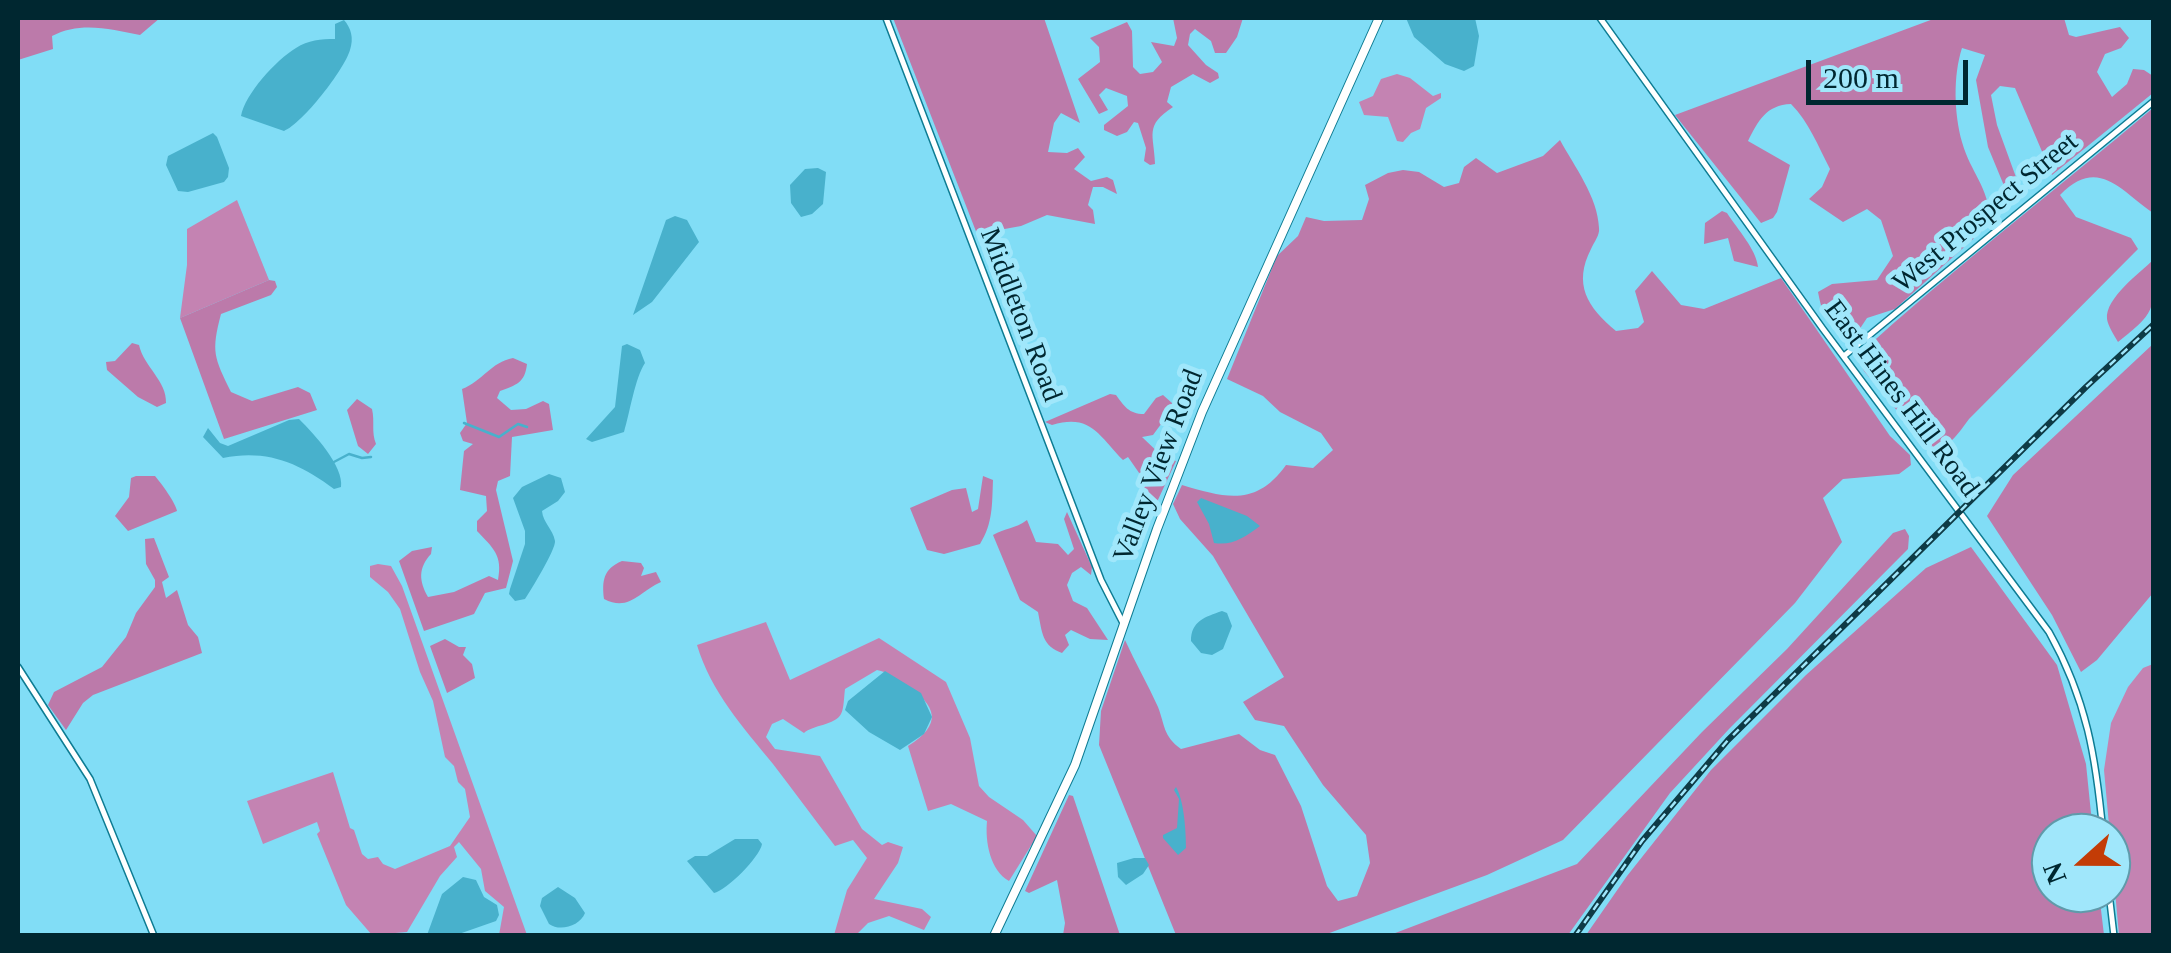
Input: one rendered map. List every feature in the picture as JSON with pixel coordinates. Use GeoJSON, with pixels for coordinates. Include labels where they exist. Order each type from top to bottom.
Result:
{"type":"FeatureCollection","features":[{"type":"Feature","properties":{"kind":"main road","name":"Valley View Road"},"geometry":{"type":"LineString","coordinates":[[994,936],[1075,765],[1204,406],[1378,18]]}},
{"type":"Feature","properties":{"kind":"street","name":"Middleton Road"},"geometry":{"type":"LineString","coordinates":[[886,18],[1095,564],[1123,623]]}},
{"type":"Feature","properties":{"kind":"street","name":"East Hines Hill Road"},"geometry":{"type":"LineString","coordinates":[[1600,18],[1844,356],[2026,597],[2061,653],[2081,700],[2094,746],[2101,813]]}},
{"type":"Feature","properties":{"kind":"street","name":"West Prospect Street"},"geometry":{"type":"LineString","coordinates":[[1844,356],[2154,101]]}},
{"type":"Feature","properties":{"kind":"street"},"geometry":{"type":"LineString","coordinates":[[18,667],[90,779],[154,936]]}},
{"type":"Feature","properties":{"kind":"shaded area"},"geometry":{"type":"Polygon","coordinates":[[[18,18],[160,18],[140,35],[96,28],[63,31],[52,36],[53,49],[18,60],[18,18]]]}},
{"type":"Feature","properties":{"kind":"shaded area"},"geometry":{"type":"Polygon","coordinates":[[[893,18],[1044,18],[1080,123],[1061,113],[1054,123],[1048,152],[1067,153],[1078,148],[1085,157],[1074,169],[1091,181],[1107,177],[1113,180],[1117,194],[1093,187],[1088,205],[1095,224],[1047,215],[1021,226],[977,234],[893,18]]]}},
{"type":"Feature","properties":{"kind":"shaded area"},"geometry":{"type":"Polygon","coordinates":[[[1173,18],[1243,18],[1226,53],[1215,53],[1211,41],[1195,29],[1190,34],[1188,45],[1219,78],[1210,83],[1193,74],[1171,87],[1167,102],[1173,107],[1154,125],[1155,164],[1150,165],[1144,161],[1146,148],[1138,123],[1117,136],[1104,130],[1104,125],[1128,106],[1127,96],[1106,88],[1099,95],[1108,110],[1099,114],[1078,79],[1100,62],[1099,47],[1090,38],[1127,22],[1132,31],[1133,67],[1140,74],[1153,72],[1162,62],[1151,42],[1174,46],[1177,38],[1173,18]]]}},
{"type":"Feature","properties":{"kind":"shaded area"},"geometry":{"type":"Polygon","coordinates":[[[1936,18],[2064,18],[2069,35],[2076,37],[2120,27],[2129,38],[2121,48],[2105,54],[2097,72],[2112,97],[2127,84],[2133,69],[2144,70],[2153,76],[2153,93],[2052,175],[2015,88],[2000,86],[1991,95],[1997,125],[2021,191],[2012,205],[1988,147],[1976,80],[1985,55],[1962,48],[1956,82],[1957,119],[1966,153],[1986,198],[1991,223],[1895,309],[1867,318],[1855,336],[1846,335],[1829,322],[1818,292],[1832,284],[1877,280],[1893,256],[1881,220],[1867,209],[1843,222],[1809,199],[1822,187],[1830,169],[1797,111],[1791,104],[1775,107],[1759,121],[1748,141],[1790,165],[1777,212],[1761,223],[1675,115],[1936,18]]]}},
{"type":"Feature","properties":{"kind":"shaded area"},"geometry":{"type":"Polygon","coordinates":[[[1397,74],[1410,78],[1433,96],[1441,93],[1441,98],[1426,108],[1420,129],[1403,142],[1397,141],[1388,117],[1364,115],[1359,102],[1373,96],[1381,79],[1397,74]]]}},
{"type":"Feature","properties":{"kind":"shaded area"},"geometry":{"type":"Polygon","coordinates":[[[2153,108],[2153,213],[2119,187],[2097,177],[2086,178],[2060,195],[2076,217],[2131,238],[2138,249],[1952,440],[1929,449],[1864,371],[1857,356],[2153,108]]]}},
{"type":"Feature","properties":{"kind":"shaded area"},"geometry":{"type":"Polygon","coordinates":[[[1560,140],[1598,216],[1599,233],[1586,262],[1583,284],[1591,304],[1606,322],[1616,331],[1638,328],[1644,322],[1635,291],[1652,271],[1681,305],[1704,309],[1781,278],[1890,436],[1910,455],[1911,465],[1899,474],[1843,479],[1823,498],[1842,542],[1795,603],[1563,840],[1487,875],[1324,935],[1176,935],[1099,745],[1101,711],[1125,640],[1168,735],[1181,749],[1239,734],[1260,750],[1275,755],[1301,806],[1327,886],[1338,901],[1357,896],[1370,863],[1366,835],[1323,785],[1284,726],[1255,720],[1243,702],[1284,677],[1213,556],[1180,519],[1173,504],[1182,485],[1226,495],[1252,493],[1263,488],[1286,465],[1313,468],[1333,450],[1321,433],[1280,412],[1263,396],[1227,379],[1277,256],[1298,236],[1306,217],[1324,221],[1362,220],[1369,199],[1365,185],[1388,173],[1419,172],[1444,187],[1459,183],[1464,167],[1476,158],[1497,173],[1543,156],[1560,140]]]}},
{"type":"Feature","properties":{"kind":"shaded area"},"geometry":{"type":"Polygon","coordinates":[[[237,200],[269,280],[180,318],[187,229],[237,200]]]}},
{"type":"Feature","properties":{"kind":"shaded area"},"geometry":{"type":"Polygon","coordinates":[[[1722,211],[1746,240],[1758,267],[1734,261],[1728,238],[1704,244],[1705,223],[1722,211]]]}},
{"type":"Feature","properties":{"kind":"shaded area"},"geometry":{"type":"Polygon","coordinates":[[[2153,260],[2151,308],[2118,342],[2108,322],[2108,311],[2117,295],[2153,260]]]}},
{"type":"Feature","properties":{"kind":"shaded area"},"geometry":{"type":"Polygon","coordinates":[[[269,280],[275,281],[277,287],[271,295],[221,314],[215,346],[218,362],[231,392],[252,401],[298,387],[310,393],[317,410],[224,439],[180,318],[269,280]]]}},
{"type":"Feature","properties":{"kind":"shaded area"},"geometry":{"type":"Polygon","coordinates":[[[132,343],[139,345],[163,388],[166,403],[157,407],[138,397],[107,370],[106,362],[115,361],[132,343]]]}},
{"type":"Feature","properties":{"kind":"shaded area"},"geometry":{"type":"Polygon","coordinates":[[[2153,344],[2153,593],[2097,660],[2081,672],[2052,615],[1987,516],[2013,475],[2153,344]]]}},
{"type":"Feature","properties":{"kind":"shaded area"},"geometry":{"type":"Polygon","coordinates":[[[513,358],[527,364],[524,375],[515,385],[500,391],[497,398],[511,410],[526,409],[543,401],[549,404],[553,430],[512,437],[510,476],[498,481],[496,490],[513,561],[506,588],[485,593],[474,614],[424,631],[399,561],[412,551],[432,547],[421,575],[428,597],[454,592],[489,576],[498,580],[498,558],[477,531],[477,521],[487,511],[486,496],[460,490],[464,451],[473,444],[463,441],[460,433],[467,423],[462,389],[513,358]]]}},
{"type":"Feature","properties":{"kind":"shaded area"},"geometry":{"type":"Polygon","coordinates":[[[1110,394],[1139,414],[1144,414],[1163,395],[1172,403],[1153,435],[1142,437],[1163,457],[1176,461],[1157,502],[1148,498],[1141,486],[1144,480],[1128,457],[1123,460],[1093,429],[1076,422],[1045,422],[1110,394]]]}},
{"type":"Feature","properties":{"kind":"shaded area"},"geometry":{"type":"Polygon","coordinates":[[[357,399],[372,409],[376,444],[368,454],[358,446],[347,410],[357,399]]]}},
{"type":"Feature","properties":{"kind":"shaded area"},"geometry":{"type":"Polygon","coordinates":[[[155,476],[177,511],[128,531],[115,516],[129,497],[131,478],[155,476]]]}},
{"type":"Feature","properties":{"kind":"shaded area"},"geometry":{"type":"Polygon","coordinates":[[[983,476],[993,480],[990,521],[980,544],[944,554],[927,550],[910,508],[966,488],[972,512],[978,509],[983,476]]]}},
{"type":"Feature","properties":{"kind":"shaded area"},"geometry":{"type":"Polygon","coordinates":[[[1067,512],[1092,567],[1091,575],[1081,567],[1072,573],[1067,585],[1073,601],[1087,608],[1108,640],[1090,639],[1071,630],[1065,635],[1069,645],[1062,653],[1047,642],[1038,612],[1020,600],[993,535],[1027,520],[1036,542],[1058,544],[1068,555],[1074,549],[1064,519],[1067,512]]]}},
{"type":"Feature","properties":{"kind":"shaded area"},"geometry":{"type":"Polygon","coordinates":[[[1905,529],[1908,549],[1670,793],[1568,935],[1390,935],[1577,864],[1787,649],[1893,533],[1905,529]]]}},
{"type":"Feature","properties":{"kind":"shaded area"},"geometry":{"type":"Polygon","coordinates":[[[154,538],[169,577],[162,582],[166,598],[177,590],[202,653],[93,695],[83,703],[66,730],[48,705],[54,692],[102,667],[126,637],[136,613],[155,587],[146,564],[145,539],[154,538]]]}},
{"type":"Feature","properties":{"kind":"shaded area"},"geometry":{"type":"Polygon","coordinates":[[[1971,547],[2057,665],[2086,764],[2091,813],[2031,813],[2031,913],[2101,913],[2104,935],[1586,935],[1711,770],[1806,675],[1926,568],[1971,547]]]}},
{"type":"Feature","properties":{"kind":"shaded area"},"geometry":{"type":"Polygon","coordinates":[[[622,561],[641,563],[641,576],[656,572],[661,582],[627,602],[604,599],[605,576],[622,561]]]}},
{"type":"Feature","properties":{"kind":"shaded area"},"geometry":{"type":"Polygon","coordinates":[[[370,566],[391,566],[402,586],[527,935],[499,935],[504,907],[485,891],[481,869],[459,842],[454,847],[457,857],[440,876],[407,932],[372,935],[346,905],[317,834],[317,822],[263,844],[247,801],[333,772],[362,854],[368,859],[378,857],[395,869],[450,846],[470,817],[465,789],[445,757],[433,701],[400,609],[370,577],[370,566]]]}},
{"type":"Feature","properties":{"kind":"shaded area"},"geometry":{"type":"Polygon","coordinates":[[[766,622],[790,680],[879,638],[946,682],[970,738],[979,786],[1037,836],[1009,881],[997,870],[990,855],[987,821],[951,804],[928,811],[908,746],[927,730],[932,715],[924,700],[906,685],[877,670],[845,689],[838,718],[804,733],[783,719],[772,724],[766,737],[775,749],[820,756],[862,829],[882,845],[888,842],[903,847],[898,863],[874,899],[922,909],[931,917],[924,930],[889,916],[868,923],[856,935],[834,935],[847,890],[867,858],[853,840],[835,846],[729,708],[697,645],[766,622]]]}},
{"type":"Feature","properties":{"kind":"shaded area"},"geometry":{"type":"Polygon","coordinates":[[[445,639],[466,647],[463,655],[472,664],[475,678],[447,693],[430,646],[445,639]]]}},
{"type":"Feature","properties":{"kind":"shaded area"},"geometry":{"type":"Polygon","coordinates":[[[2153,664],[2153,935],[2119,935],[2117,913],[2131,913],[2131,813],[2108,813],[2104,770],[2111,723],[2128,687],[2143,668],[2153,664]]]}},
{"type":"Feature","properties":{"kind":"shaded area"},"geometry":{"type":"Polygon","coordinates":[[[1069,795],[1073,796],[1120,935],[1063,935],[1065,923],[1057,880],[1029,893],[1025,891],[1069,795]]]}},
{"type":"Feature","properties":{"kind":"water"},"geometry":{"type":"Polygon","coordinates":[[[1406,18],[1475,18],[1479,36],[1474,66],[1464,71],[1445,64],[1414,37],[1406,18]]]}},
{"type":"Feature","properties":{"kind":"water"},"geometry":{"type":"Polygon","coordinates":[[[344,20],[352,37],[346,59],[301,118],[284,131],[241,116],[262,78],[280,61],[305,43],[335,39],[335,24],[344,20]]]}},
{"type":"Feature","properties":{"kind":"water"},"geometry":{"type":"Polygon","coordinates":[[[213,133],[229,168],[228,177],[224,182],[178,191],[166,165],[168,156],[213,133]]]}},
{"type":"Feature","properties":{"kind":"water"},"geometry":{"type":"Polygon","coordinates":[[[805,169],[826,172],[823,204],[812,214],[801,217],[791,203],[790,185],[805,169]]]}},
{"type":"Feature","properties":{"kind":"water"},"geometry":{"type":"Polygon","coordinates":[[[675,216],[687,220],[699,242],[652,302],[633,315],[666,220],[675,216]]]}},
{"type":"Feature","properties":{"kind":"water"},"geometry":{"type":"Polygon","coordinates":[[[627,344],[640,350],[645,363],[624,432],[592,442],[586,439],[615,407],[622,346],[627,344]]]}},
{"type":"Feature","properties":{"kind":"water"},"geometry":{"type":"Polygon","coordinates":[[[299,419],[333,460],[341,487],[334,489],[282,460],[254,455],[223,458],[203,437],[208,428],[220,443],[228,446],[299,419]]]}},
{"type":"Feature","properties":{"kind":"water"},"geometry":{"type":"Polygon","coordinates":[[[549,474],[561,478],[565,492],[542,511],[554,545],[525,599],[515,601],[509,594],[525,544],[525,531],[513,498],[522,487],[549,474]]]}},
{"type":"Feature","properties":{"kind":"water"},"geometry":{"type":"Polygon","coordinates":[[[1201,498],[1247,516],[1260,526],[1233,542],[1214,543],[1197,502],[1201,498]]]}},
{"type":"Feature","properties":{"kind":"water"},"geometry":{"type":"Polygon","coordinates":[[[1222,611],[1227,613],[1232,626],[1223,649],[1212,655],[1201,653],[1191,641],[1193,629],[1205,618],[1222,611]]]}},
{"type":"Feature","properties":{"kind":"water"},"geometry":{"type":"Polygon","coordinates":[[[885,671],[921,693],[932,717],[924,734],[900,750],[869,732],[845,710],[848,701],[885,671]]]}},
{"type":"Feature","properties":{"kind":"water"},"geometry":{"type":"Polygon","coordinates":[[[1176,787],[1183,808],[1186,841],[1186,848],[1178,855],[1163,838],[1177,828],[1176,787]]]}},
{"type":"Feature","properties":{"kind":"water"},"geometry":{"type":"Polygon","coordinates":[[[735,839],[758,839],[762,844],[742,873],[714,893],[687,861],[707,856],[735,839]]]}},
{"type":"Feature","properties":{"kind":"water"},"geometry":{"type":"Polygon","coordinates":[[[1145,858],[1149,865],[1126,885],[1118,877],[1117,863],[1145,858]]]}},
{"type":"Feature","properties":{"kind":"water"},"geometry":{"type":"Polygon","coordinates":[[[463,877],[476,880],[484,897],[497,905],[496,921],[456,935],[427,935],[442,894],[463,877]]]}},
{"type":"Feature","properties":{"kind":"water"},"geometry":{"type":"Polygon","coordinates":[[[558,887],[575,898],[585,913],[569,926],[549,924],[540,906],[542,898],[558,887]]]}},
{"type":"Feature","properties":{"kind":"waterway"},"geometry":{"type":"LineString","coordinates":[[464,423],[499,437],[518,424],[527,427]]}},
{"type":"Feature","properties":{"kind":"waterway"},"geometry":{"type":"LineString","coordinates":[[332,463],[349,454],[371,457]]}},
{"type":"Feature","properties":{"kind":"railway"},"geometry":{"type":"LineString","coordinates":[[1575,936],[1642,841],[1728,740],[2154,324]]}}]}
